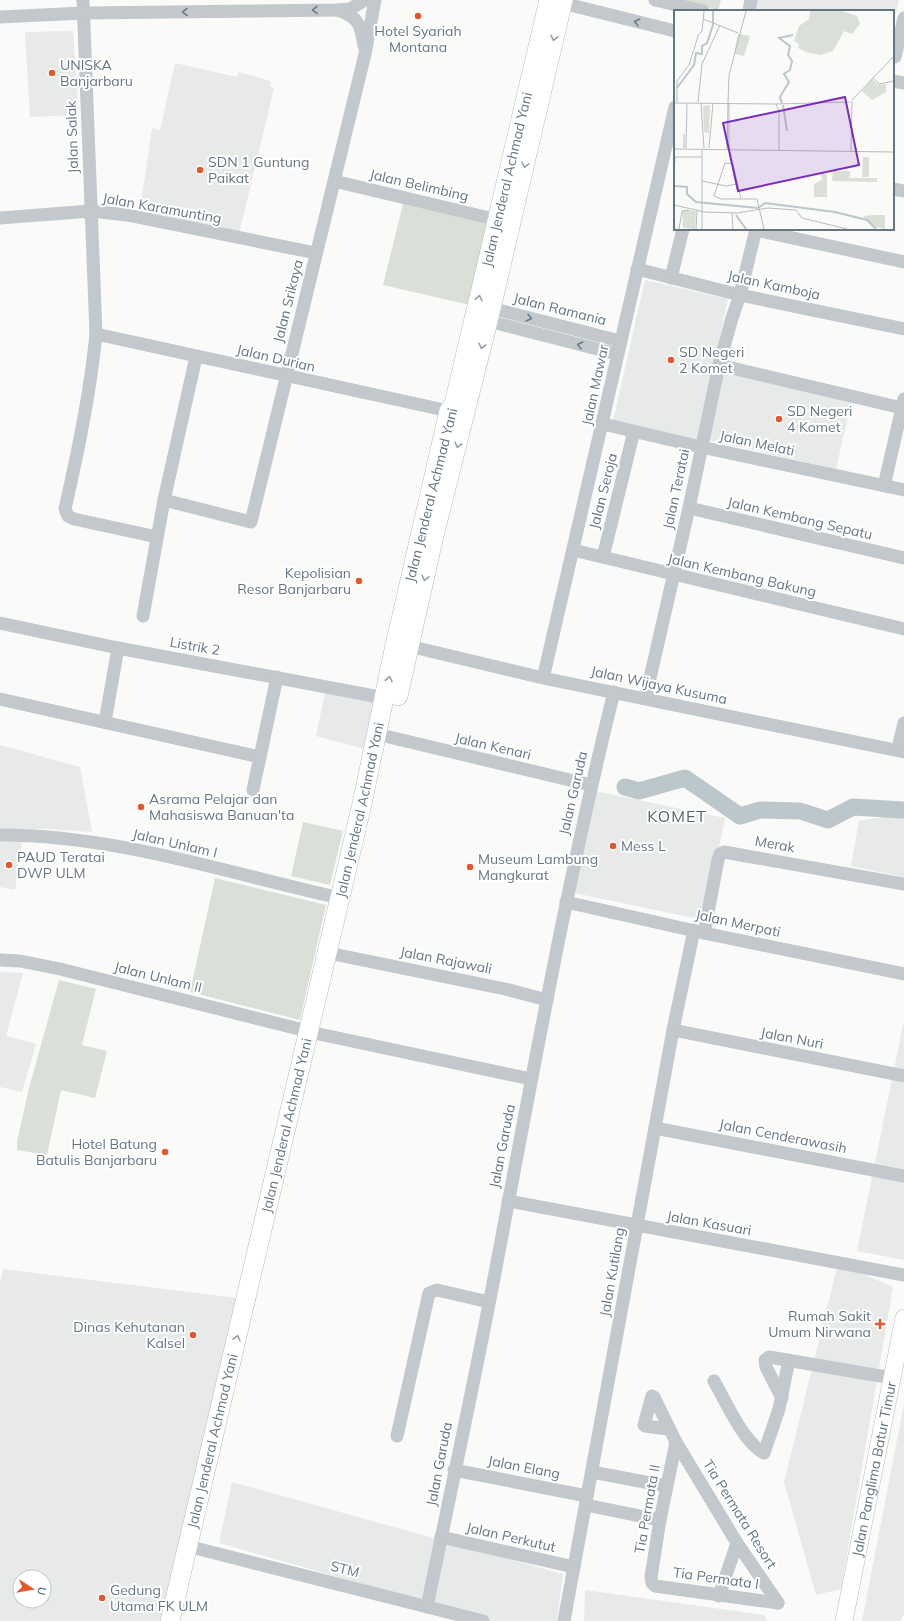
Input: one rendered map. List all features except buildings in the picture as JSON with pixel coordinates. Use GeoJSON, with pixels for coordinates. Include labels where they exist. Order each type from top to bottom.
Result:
{"type":"FeatureCollection","features":[{"type":"Feature","properties":{"kind":"highway","name":"Jalan Jenderal Achmad Yani"},"geometry":{"type":"LineString","coordinates":[[170,1621],[280,1157],[313,1032],[338,955],[353,866],[367,805],[385,698],[427,538],[498,220],[554,1]]}},
{"type":"Feature","properties":{"kind":"highway","name":"Jalan Jenderal Achmad Yani"},"geometry":{"type":"LineString","coordinates":[[457,407],[490,315],[554,1]]}},
{"type":"Feature","properties":{"kind":"highway","name":"Jalan Jenderal Achmad Yani"},"geometry":{"type":"LineString","coordinates":[[367,805],[389,737],[410,642],[427,538]]}},
{"type":"Feature","properties":{"kind":"highway","name":"Jalan Jenderal Achmad Yani"},"geometry":{"type":"LineString","coordinates":[[183,1621],[253,1327],[340,898],[353,866]]}},
{"type":"Feature","properties":{"kind":"main road","name":"Jalan Panglima Batur Timur"},"geometry":{"type":"LineString","coordinates":[[844,1621],[904,1318]]}},
{"type":"Feature","properties":{"kind":"main road","name":"Jalan Panglima Batur Timur"},"geometry":{"type":"LineString","coordinates":[[854,1621],[904,1357]]}},
{"type":"Feature","properties":{"kind":"street"},"geometry":{"type":"LineString","coordinates":[[0,17],[83,6],[338,10],[350,9],[365,0]]}},
{"type":"Feature","properties":{"kind":"street","name":"Jalan Srikaya"},"geometry":{"type":"LineString","coordinates":[[164,500],[251,522],[365,54],[375,0]]}},
{"type":"Feature","properties":{"kind":"street"},"geometry":{"type":"LineString","coordinates":[[655,0],[698,10]]}},
{"type":"Feature","properties":{"kind":"street"},"geometry":{"type":"LineString","coordinates":[[749,10],[751,0]]}},
{"type":"Feature","properties":{"kind":"street"},"geometry":{"type":"LineString","coordinates":[[554,1],[674,31]]}},
{"type":"Feature","properties":{"kind":"street","name":"Jalan Salak"},"geometry":{"type":"LineString","coordinates":[[83,6],[96,334],[90,386],[80,444],[65,509],[68,516],[74,519],[157,537]]}},
{"type":"Feature","properties":{"kind":"street"},"geometry":{"type":"LineString","coordinates":[[338,10],[351,15],[359,25],[365,54]]}},
{"type":"Feature","properties":{"kind":"street"},"geometry":{"type":"LineString","coordinates":[[897,57],[904,18]]}},
{"type":"Feature","properties":{"kind":"street"},"geometry":{"type":"LineString","coordinates":[[894,81],[904,83]]}},
{"type":"Feature","properties":{"kind":"street","name":"Jalan Mawar"},"geometry":{"type":"LineString","coordinates":[[545,670],[603,424],[617,354],[637,268],[672,138],[674,117]]}},
{"type":"Feature","properties":{"kind":"street","name":"Jalan Belimbing"},"geometry":{"type":"LineString","coordinates":[[334,182],[498,220]]}},
{"type":"Feature","properties":{"kind":"street"},"geometry":{"type":"LineString","coordinates":[[894,189],[904,191]]}},
{"type":"Feature","properties":{"kind":"street","name":"Jalan Karamunting"},"geometry":{"type":"LineString","coordinates":[[0,218],[91,211],[127,215],[316,253]]}},
{"type":"Feature","properties":{"kind":"street"},"geometry":{"type":"LineString","coordinates":[[671,278],[683,230]]}},
{"type":"Feature","properties":{"kind":"street"},"geometry":{"type":"LineString","coordinates":[[756,230],[904,262]]}},
{"type":"Feature","properties":{"kind":"street","name":"Jalan Teratai"},"geometry":{"type":"LineString","coordinates":[[647,691],[689,508],[719,365],[732,318],[740,296],[756,230]]}},
{"type":"Feature","properties":{"kind":"street","name":"Jalan Kamboja"},"geometry":{"type":"LineString","coordinates":[[637,268],[740,296],[904,329]]}},
{"type":"Feature","properties":{"kind":"street","name":"Jalan Ramania"},"geometry":{"type":"LineString","coordinates":[[490,315],[620,341]]}},
{"type":"Feature","properties":{"kind":"street","name":"Jalan Ramania"},"geometry":{"type":"LineString","coordinates":[[490,315],[617,354]]}},
{"type":"Feature","properties":{"kind":"street","name":"Jalan Durian"},"geometry":{"type":"LineString","coordinates":[[96,334],[286,377],[457,407]]}},
{"type":"Feature","properties":{"kind":"street"},"geometry":{"type":"LineString","coordinates":[[143,616],[164,500],[196,357]]}},
{"type":"Feature","properties":{"kind":"street"},"geometry":{"type":"LineString","coordinates":[[719,365],[903,403],[884,486]]}},
{"type":"Feature","properties":{"kind":"street","name":"Jalan Melati"},"geometry":{"type":"LineString","coordinates":[[603,424],[701,447],[904,490]]}},
{"type":"Feature","properties":{"kind":"street","name":"Jalan Seroja"},"geometry":{"type":"LineString","coordinates":[[602,557],[634,431]]}},
{"type":"Feature","properties":{"kind":"street","name":"Jalan Kembang Sepatu"},"geometry":{"type":"LineString","coordinates":[[689,508],[904,558]]}},
{"type":"Feature","properties":{"kind":"street","name":"Jalan Kembang Bakung"},"geometry":{"type":"LineString","coordinates":[[573,550],[904,629]]}},
{"type":"Feature","properties":{"kind":"street","name":"Listrik 2"},"geometry":{"type":"LineString","coordinates":[[0,623],[118,648],[385,698]]}},
{"type":"Feature","properties":{"kind":"street","name":"Jalan Wijaya Kusuma"},"geometry":{"type":"LineString","coordinates":[[410,642],[614,692],[902,746]]}},
{"type":"Feature","properties":{"kind":"street"},"geometry":{"type":"LineString","coordinates":[[105,722],[118,648]]}},
{"type":"Feature","properties":{"kind":"street","name":"Jalan Wijaya Kusuma"},"geometry":{"type":"LineString","coordinates":[[477,659],[545,670],[647,691],[764,719]]}},
{"type":"Feature","properties":{"kind":"street"},"geometry":{"type":"LineString","coordinates":[[253,790],[277,677]]}},
{"type":"Feature","properties":{"kind":"street","name":"Jalan Garuda"},"geometry":{"type":"LineString","coordinates":[[427,1607],[489,1302],[566,902],[591,785],[614,692]]}},
{"type":"Feature","properties":{"kind":"street"},"geometry":{"type":"LineString","coordinates":[[0,699],[260,756]]}},
{"type":"Feature","properties":{"kind":"street"},"geometry":{"type":"LineString","coordinates":[[902,746],[904,723]]}},
{"type":"Feature","properties":{"kind":"street","name":"Jalan Kenari"},"geometry":{"type":"LineString","coordinates":[[389,737],[591,785]]}},
{"type":"Feature","properties":{"kind":"street","name":"Jalan Unlam I"},"geometry":{"type":"LineString","coordinates":[[0,835],[45,836],[109,844],[340,898]]}},
{"type":"Feature","properties":{"kind":"street","name":"Merak"},"geometry":{"type":"LineString","coordinates":[[699,932],[718,860],[720,854],[724,852],[904,884]]}},
{"type":"Feature","properties":{"kind":"street","name":"Jalan Merpati"},"geometry":{"type":"LineString","coordinates":[[566,902],[699,932],[904,974]]}},
{"type":"Feature","properties":{"kind":"street","name":"Jalan Kutilang"},"geometry":{"type":"LineString","coordinates":[[564,1621],[673,1030],[699,932]]}},
{"type":"Feature","properties":{"kind":"street","name":"Jalan Rajawali"},"geometry":{"type":"LineString","coordinates":[[338,955],[505,989],[547,1000]]}},
{"type":"Feature","properties":{"kind":"street","name":"Jalan Unlam II"},"geometry":{"type":"LineString","coordinates":[[0,960],[20,961],[60,969],[313,1032],[531,1079]]}},
{"type":"Feature","properties":{"kind":"street","name":"Jalan Nuri"},"geometry":{"type":"LineString","coordinates":[[673,1030],[904,1076]]}},
{"type":"Feature","properties":{"kind":"street","name":"Jalan Cenderawasih"},"geometry":{"type":"LineString","coordinates":[[655,1128],[904,1176]]}},
{"type":"Feature","properties":{"kind":"street","name":"Jalan Kasuari"},"geometry":{"type":"LineString","coordinates":[[508,1201],[904,1276]]}},
{"type":"Feature","properties":{"kind":"street"},"geometry":{"type":"LineString","coordinates":[[397,1436],[429,1293],[436,1290],[489,1302]]}},
{"type":"Feature","properties":{"kind":"street"},"geometry":{"type":"LineString","coordinates":[[782,1398],[765,1363],[769,1357],[892,1378]]}},
{"type":"Feature","properties":{"kind":"street"},"geometry":{"type":"LineString","coordinates":[[714,1381],[748,1441],[752,1446],[764,1453],[782,1398],[789,1360]]}},
{"type":"Feature","properties":{"kind":"street","name":"Tia Permata Resort"},"geometry":{"type":"LineString","coordinates":[[668,1428],[737,1543],[778,1603]]}},
{"type":"Feature","properties":{"kind":"street","name":"Tia Permata II"},"geometry":{"type":"LineString","coordinates":[[652,1583],[651,1577],[660,1520],[676,1442]]}},
{"type":"Feature","properties":{"kind":"street","name":"Jalan Elang"},"geometry":{"type":"LineString","coordinates":[[454,1470],[587,1500],[660,1520]]}},
{"type":"Feature","properties":{"kind":"street"},"geometry":{"type":"LineString","coordinates":[[592,1472],[666,1486]]}},
{"type":"Feature","properties":{"kind":"street","name":"Jalan Perkutut"},"geometry":{"type":"LineString","coordinates":[[441,1537],[574,1567]]}},
{"type":"Feature","properties":{"kind":"street"},"geometry":{"type":"LineString","coordinates":[[719,1596],[737,1543]]}},
{"type":"Feature","properties":{"kind":"street","name":"STM"},"geometry":{"type":"LineString","coordinates":[[199,1549],[483,1621]]}},
{"type":"Feature","properties":{"kind":"street","name":"Tia Permata I"},"geometry":{"type":"LineString","coordinates":[[652,1583],[655,1586],[778,1603]]}},
{"type":"Feature","properties":{"kind":"shaded area"},"geometry":{"type":"Polygon","coordinates":[[[678,0],[721,0],[718,10],[678,0]]]}},
{"type":"Feature","properties":{"kind":"shaded area"},"geometry":{"type":"Polygon","coordinates":[[[756,0],[899,0],[894,22],[894,10],[754,10],[756,0]]]}},
{"type":"Feature","properties":{"kind":"shaded area","name":"UNISKA Banjarbaru"},"geometry":{"type":"Polygon","coordinates":[[[73,31],[79,115],[30,117],[25,32],[73,31]]]}},
{"type":"Feature","properties":{"kind":"shaded area","name":"SDN 1 Guntung Paikat"},"geometry":{"type":"Polygon","coordinates":[[[175,63],[237,77],[239,72],[271,81],[270,86],[274,88],[239,234],[140,210],[152,128],[160,130],[175,63]]]}},
{"type":"Feature","properties":{"kind":"shaded area"},"geometry":{"type":"Polygon","coordinates":[[[403,204],[488,224],[470,305],[383,285],[403,204]]]}},
{"type":"Feature","properties":{"kind":"shaded area","name":"SD Negeri 2 Komet"},"geometry":{"type":"Polygon","coordinates":[[[645,280],[728,299],[697,440],[613,421],[645,280]]]}},
{"type":"Feature","properties":{"kind":"shaded area","name":"SD Negeri 4 Komet"},"geometry":{"type":"Polygon","coordinates":[[[721,369],[852,399],[836,469],[705,439],[721,369]]]}},
{"type":"Feature","properties":{"kind":"shaded area"},"geometry":{"type":"Polygon","coordinates":[[[326,688],[376,701],[364,749],[316,736],[326,688]]]}},
{"type":"Feature","properties":{"kind":"shaded area"},"geometry":{"type":"Polygon","coordinates":[[[0,745],[80,767],[92,832],[45,829],[0,829],[0,745]]]}},
{"type":"Feature","properties":{"kind":"shaded area"},"geometry":{"type":"Polygon","coordinates":[[[595,791],[725,818],[704,920],[574,893],[595,791]]]}},
{"type":"Feature","properties":{"kind":"shaded area"},"geometry":{"type":"Polygon","coordinates":[[[904,813],[904,877],[851,866],[859,821],[904,813]]]}},
{"type":"Feature","properties":{"kind":"shaded area"},"geometry":{"type":"Polygon","coordinates":[[[303,822],[343,831],[330,885],[291,876],[303,822]]]}},
{"type":"Feature","properties":{"kind":"shaded area","name":"PAUD Teratai DWP ULM"},"geometry":{"type":"Polygon","coordinates":[[[0,842],[22,842],[15,890],[0,887],[0,842]]]}},
{"type":"Feature","properties":{"kind":"shaded area"},"geometry":{"type":"Polygon","coordinates":[[[215,878],[326,905],[300,1020],[190,992],[215,878]]]}},
{"type":"Feature","properties":{"kind":"shaded area"},"geometry":{"type":"Polygon","coordinates":[[[0,972],[23,973],[6,1036],[36,1044],[22,1092],[0,1087],[0,972]]]}},
{"type":"Feature","properties":{"kind":"shaded area"},"geometry":{"type":"Polygon","coordinates":[[[59,980],[96,989],[82,1045],[107,1051],[95,1098],[61,1090],[47,1155],[17,1150],[17,1142],[29,1088],[59,980]]]}},
{"type":"Feature","properties":{"kind":"shaded area"},"geometry":{"type":"Polygon","coordinates":[[[904,1020],[904,1260],[857,1251],[904,1020]]]}},
{"type":"Feature","properties":{"kind":"shaded area"},"geometry":{"type":"Polygon","coordinates":[[[838,1263],[893,1287],[841,1589],[816,1595],[784,1482],[838,1263]]]}},
{"type":"Feature","properties":{"kind":"shaded area"},"geometry":{"type":"Polygon","coordinates":[[[3,1269],[237,1298],[163,1621],[0,1621],[0,1283],[3,1269]]]}},
{"type":"Feature","properties":{"kind":"shaded area"},"geometry":{"type":"Polygon","coordinates":[[[904,1404],[904,1614],[900,1621],[862,1621],[904,1404]]]}},
{"type":"Feature","properties":{"kind":"shaded area"},"geometry":{"type":"Polygon","coordinates":[[[232,1482],[563,1574],[557,1621],[492,1621],[219,1543],[232,1482]]]}},
{"type":"Feature","properties":{"kind":"shaded area"},"geometry":{"type":"Polygon","coordinates":[[[585,1590],[764,1615],[768,1621],[584,1621],[585,1590]]]}},
{"type":"Feature","properties":{"kind":"waterway"},"geometry":{"type":"LineString","coordinates":[[625,787],[639,791],[685,778],[740,816],[760,810],[800,811],[828,820],[853,807],[904,810]]}},
{"type":"Feature","properties":{"kind":"place","name":"Hotel Syariah Montana"},"geometry":{"type":"Point","coordinates":[418,16]}},
{"type":"Feature","properties":{"kind":"place","name":"UNISKA Banjarbaru"},"geometry":{"type":"Point","coordinates":[52,73]}},
{"type":"Feature","properties":{"kind":"place","name":"SDN 1 Guntung Paikat"},"geometry":{"type":"Point","coordinates":[200,170]}},
{"type":"Feature","properties":{"kind":"place","name":"SD Negeri 2 Komet"},"geometry":{"type":"Point","coordinates":[671,360]}},
{"type":"Feature","properties":{"kind":"place","name":"SD Negeri 4 Komet"},"geometry":{"type":"Point","coordinates":[779,419]}},
{"type":"Feature","properties":{"kind":"place","name":"Kepolisian Resor Banjarbaru"},"geometry":{"type":"Point","coordinates":[359,581]}},
{"type":"Feature","properties":{"kind":"place","name":"Asrama Pelajar dan Mahasiswa Banuan'ta"},"geometry":{"type":"Point","coordinates":[141,807]}},
{"type":"Feature","properties":{"kind":"place","name":"Mess L"},"geometry":{"type":"Point","coordinates":[613,846]}},
{"type":"Feature","properties":{"kind":"place","name":"PAUD Teratai DWP ULM"},"geometry":{"type":"Point","coordinates":[9,865]}},
{"type":"Feature","properties":{"kind":"place","name":"Museum Lambung Mangkurat"},"geometry":{"type":"Point","coordinates":[470,867]}},
{"type":"Feature","properties":{"kind":"place","name":"Hotel Batung Batulis Banjarbaru"},"geometry":{"type":"Point","coordinates":[165,1152]}},
{"type":"Feature","properties":{"kind":"place","name":"Rumah Sakit Umum Nirwana"},"geometry":{"type":"Point","coordinates":[880,1324]}},
{"type":"Feature","properties":{"kind":"place","name":"Dinas Kehutanan Kalsel"},"geometry":{"type":"Point","coordinates":[193,1335]}},
{"type":"Feature","properties":{"kind":"place","name":"Gedung Utama FK ULM"},"geometry":{"type":"Point","coordinates":[102,1598]}},
{"type":"Feature","properties":{"kind":"district","name":"KOMET"},"geometry":{"type":"Point","coordinates":[677,816]}}]}
